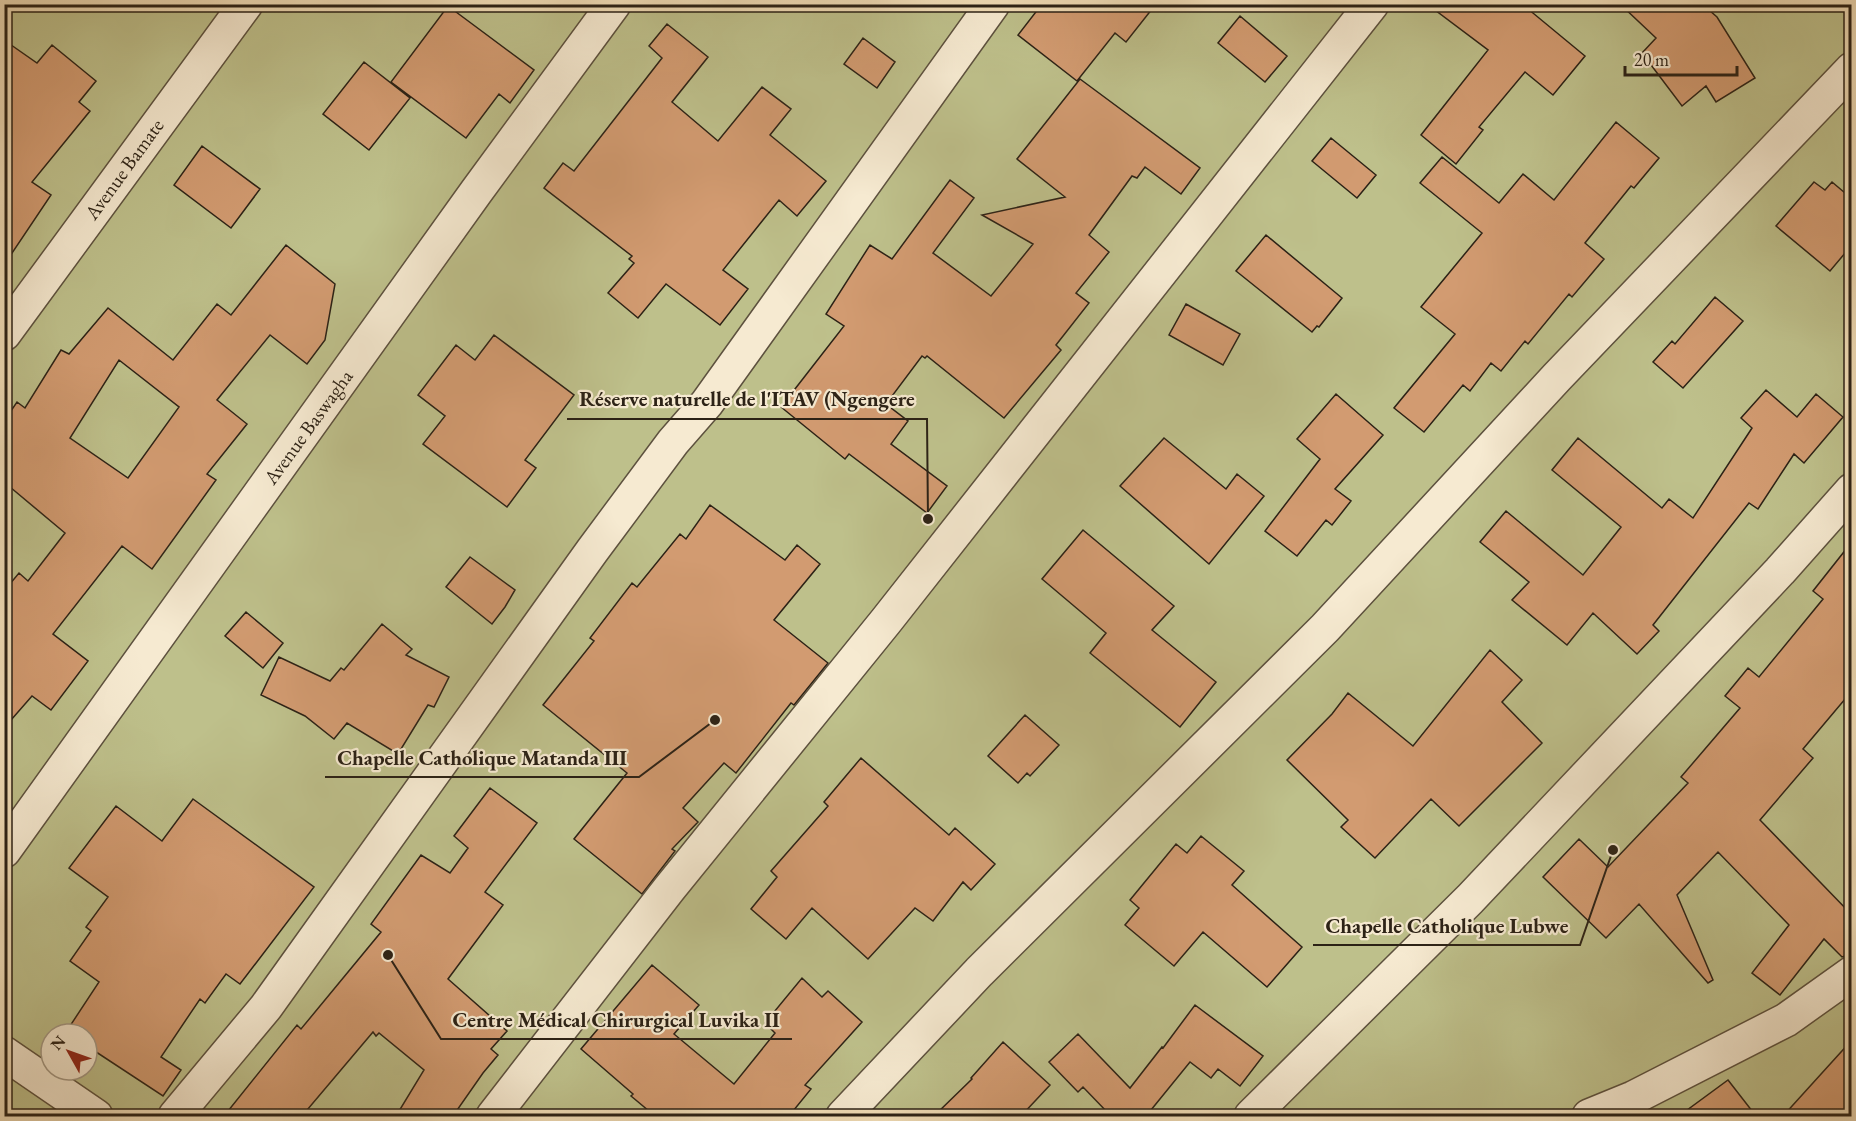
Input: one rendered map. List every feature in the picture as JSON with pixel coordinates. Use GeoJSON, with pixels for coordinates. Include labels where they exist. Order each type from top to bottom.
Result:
{"type":"FeatureCollection","features":[{"type":"Feature","properties":{"kind":"street","name":"Avenue Bamate"},"geometry":{"type":"LineString","coordinates":[[4,334],[246,4]]}},
{"type":"Feature","properties":{"kind":"street","name":"Avenue Baswagha"},"geometry":{"type":"LineString","coordinates":[[4,851],[476,192],[614,4]]}},
{"type":"Feature","properties":{"kind":"street"},"geometry":{"type":"LineString","coordinates":[[175,1116],[266,1007],[592,551],[673,442],[707,404],[993,4]]}},
{"type":"Feature","properties":{"kind":"street"},"geometry":{"type":"LineString","coordinates":[[493,1116],[669,889],[886,621],[1372,4]]}},
{"type":"Feature","properties":{"kind":"street"},"geometry":{"type":"LineString","coordinates":[[843,1116],[979,972],[1325,628],[1557,377],[1851,69]]}},
{"type":"Feature","properties":{"kind":"street"},"geometry":{"type":"LineString","coordinates":[[1251,1116],[1470,899],[1780,571],[1851,490]]}},
{"type":"Feature","properties":{"kind":"street"},"geometry":{"type":"LineString","coordinates":[[1589,1116],[1634,1098],[1786,1020],[1851,973]]}},
{"type":"Feature","properties":{"kind":"street"},"geometry":{"type":"LineString","coordinates":[[4,1053],[96,1116]]}},
{"type":"Feature","properties":{"kind":"green space"},"geometry":{"type":"Polygon","coordinates":[[[5,5],[1851,5],[1851,1116],[5,1116],[5,5]]]}},
{"type":"Feature","properties":{"kind":"building"},"geometry":{"type":"Polygon","coordinates":[[[1042,4],[1156,4],[1126,42],[1115,33],[1077,81],[1018,35],[1042,4]]]}},
{"type":"Feature","properties":{"kind":"building"},"geometry":{"type":"Polygon","coordinates":[[[1427,4],[1522,4],[1585,56],[1553,95],[1525,72],[1479,127],[1483,130],[1456,164],[1421,135],[1488,50],[1427,4]]]}},
{"type":"Feature","properties":{"kind":"building"},"geometry":{"type":"Polygon","coordinates":[[[1620,4],[1702,4],[1717,17],[1755,78],[1716,102],[1706,86],[1682,106],[1642,53],[1656,38],[1620,4]]]}},
{"type":"Feature","properties":{"kind":"building"},"geometry":{"type":"Polygon","coordinates":[[[448,6],[534,70],[510,103],[499,94],[466,138],[391,82],[448,6]]]}},
{"type":"Feature","properties":{"kind":"building"},"geometry":{"type":"Polygon","coordinates":[[[1240,16],[1287,56],[1265,82],[1218,43],[1240,16]]]}},
{"type":"Feature","properties":{"kind":"building"},"geometry":{"type":"Polygon","coordinates":[[[667,24],[708,57],[672,102],[718,141],[762,87],[791,109],[770,135],[826,181],[797,216],[779,200],[723,270],[748,289],[720,325],[666,284],[638,318],[608,293],[634,263],[629,259],[632,256],[544,188],[563,163],[574,171],[662,58],[649,46],[667,24]]]}},
{"type":"Feature","properties":{"kind":"building"},"geometry":{"type":"Polygon","coordinates":[[[863,38],[895,62],[877,88],[844,64],[863,38]]]}},
{"type":"Feature","properties":{"kind":"building"},"geometry":{"type":"Polygon","coordinates":[[[4,40],[37,63],[52,45],[96,81],[79,102],[90,111],[32,182],[51,195],[4,265],[4,40]]]}},
{"type":"Feature","properties":{"kind":"building"},"geometry":{"type":"Polygon","coordinates":[[[364,62],[410,98],[369,150],[323,114],[364,62]]]}},
{"type":"Feature","properties":{"kind":"building"},"geometry":{"type":"Polygon","coordinates":[[[1080,79],[1200,168],[1181,194],[1145,167],[1137,178],[1132,176],[1089,235],[1109,252],[1076,293],[1089,303],[1056,345],[1061,350],[1004,418],[927,356],[925,358],[922,356],[886,404],[908,421],[891,444],[947,486],[927,513],[849,454],[845,459],[781,407],[844,326],[826,314],[870,245],[892,259],[950,180],[974,198],[933,253],[991,296],[1033,244],[982,215],[1065,197],[1017,159],[1080,79]]]}},
{"type":"Feature","properties":{"kind":"building"},"geometry":{"type":"Polygon","coordinates":[[[1616,122],[1659,158],[1634,188],[1631,186],[1585,243],[1604,259],[1572,297],[1569,294],[1528,344],[1525,341],[1501,371],[1491,363],[1470,391],[1463,385],[1424,432],[1394,408],[1455,334],[1421,307],[1482,233],[1420,183],[1442,157],[1499,203],[1523,174],[1554,200],[1616,122]]]}},
{"type":"Feature","properties":{"kind":"building"},"geometry":{"type":"Polygon","coordinates":[[[1331,138],[1376,175],[1357,198],[1312,161],[1331,138]]]}},
{"type":"Feature","properties":{"kind":"building"},"geometry":{"type":"Polygon","coordinates":[[[202,146],[260,189],[231,228],[174,185],[202,146]]]}},
{"type":"Feature","properties":{"kind":"building"},"geometry":{"type":"Polygon","coordinates":[[[1814,182],[1825,190],[1832,182],[1851,198],[1851,246],[1830,271],[1776,226],[1814,182]]]}},
{"type":"Feature","properties":{"kind":"building"},"geometry":{"type":"Polygon","coordinates":[[[1266,235],[1342,298],[1319,327],[1317,326],[1312,332],[1236,271],[1266,235]]]}},
{"type":"Feature","properties":{"kind":"building"},"geometry":{"type":"Polygon","coordinates":[[[286,245],[335,284],[325,340],[307,364],[270,335],[217,400],[247,424],[207,474],[216,480],[152,569],[122,546],[53,634],[88,661],[51,710],[32,696],[4,728],[4,591],[19,573],[28,581],[65,533],[4,482],[4,421],[17,402],[25,408],[61,350],[69,354],[108,308],[173,360],[217,304],[231,315],[286,245]],[[119,360],[70,438],[128,478],[179,407],[119,360]]]}},
{"type":"Feature","properties":{"kind":"building"},"geometry":{"type":"Polygon","coordinates":[[[1715,297],[1743,321],[1683,388],[1653,362],[1672,341],[1675,344],[1715,297]]]}},
{"type":"Feature","properties":{"kind":"building"},"geometry":{"type":"Polygon","coordinates":[[[1186,304],[1240,334],[1223,365],[1169,335],[1186,304]]]}},
{"type":"Feature","properties":{"kind":"building"},"geometry":{"type":"Polygon","coordinates":[[[494,335],[574,395],[525,460],[536,468],[507,507],[423,444],[445,416],[418,395],[456,345],[475,360],[494,335]]]}},
{"type":"Feature","properties":{"kind":"building"},"geometry":{"type":"Polygon","coordinates":[[[1766,390],[1797,417],[1816,394],[1843,417],[1804,463],[1794,454],[1758,509],[1749,503],[1653,625],[1659,631],[1637,654],[1593,613],[1567,645],[1512,600],[1529,582],[1480,542],[1506,511],[1583,575],[1621,527],[1552,470],[1578,438],[1662,508],[1669,499],[1693,518],[1752,428],[1741,418],[1766,390]]]}},
{"type":"Feature","properties":{"kind":"building"},"geometry":{"type":"Polygon","coordinates":[[[1336,394],[1383,435],[1335,489],[1351,501],[1332,525],[1326,520],[1297,556],[1265,531],[1320,459],[1297,439],[1336,394]]]}},
{"type":"Feature","properties":{"kind":"building"},"geometry":{"type":"Polygon","coordinates":[[[1164,438],[1226,489],[1237,474],[1264,496],[1209,564],[1120,486],[1164,438]]]}},
{"type":"Feature","properties":{"kind":"building"},"geometry":{"type":"Polygon","coordinates":[[[710,505],[785,560],[797,545],[820,564],[774,620],[828,663],[794,705],[791,703],[736,773],[724,763],[683,808],[698,822],[672,849],[675,851],[642,894],[574,839],[627,773],[543,705],[594,641],[590,638],[632,583],[637,587],[680,534],[686,539],[710,505]]]}},
{"type":"Feature","properties":{"kind":"building"},"geometry":{"type":"Polygon","coordinates":[[[1083,530],[1174,606],[1152,630],[1216,682],[1180,727],[1090,653],[1106,633],[1042,579],[1083,530]]]}},
{"type":"Feature","properties":{"kind":"building"},"geometry":{"type":"Polygon","coordinates":[[[1851,543],[1851,692],[1803,749],[1813,758],[1760,820],[1851,914],[1851,954],[1842,957],[1824,939],[1780,995],[1752,973],[1789,925],[1718,852],[1677,895],[1713,980],[1708,983],[1639,904],[1606,938],[1543,877],[1579,839],[1608,867],[1688,783],[1681,777],[1740,708],[1725,696],[1748,668],[1759,677],[1823,599],[1813,591],[1851,543]]]}},
{"type":"Feature","properties":{"kind":"building"},"geometry":{"type":"Polygon","coordinates":[[[470,557],[515,590],[492,624],[446,587],[470,557]]]}},
{"type":"Feature","properties":{"kind":"building"},"geometry":{"type":"Polygon","coordinates":[[[246,612],[283,643],[263,668],[225,636],[246,612]]]}},
{"type":"Feature","properties":{"kind":"building"},"geometry":{"type":"Polygon","coordinates":[[[382,624],[412,649],[406,655],[449,677],[434,707],[428,705],[398,754],[347,723],[334,739],[305,716],[261,695],[279,657],[330,681],[341,668],[344,670],[382,624]]]}},
{"type":"Feature","properties":{"kind":"building"},"geometry":{"type":"Polygon","coordinates":[[[1490,650],[1522,680],[1502,702],[1542,743],[1459,826],[1431,799],[1375,858],[1341,827],[1348,820],[1287,760],[1332,714],[1348,693],[1413,746],[1490,650]]]}},
{"type":"Feature","properties":{"kind":"building"},"geometry":{"type":"Polygon","coordinates":[[[1025,715],[1059,745],[1030,776],[1027,773],[1018,783],[988,756],[1025,715]]]}},
{"type":"Feature","properties":{"kind":"building"},"geometry":{"type":"Polygon","coordinates":[[[861,758],[949,835],[955,828],[995,864],[971,890],[963,882],[933,921],[915,908],[868,959],[812,908],[786,939],[751,909],[777,877],[771,871],[828,806],[824,802],[861,758]]]}},
{"type":"Feature","properties":{"kind":"building"},"geometry":{"type":"Polygon","coordinates":[[[490,788],[537,823],[485,892],[503,905],[448,979],[507,1031],[491,1049],[498,1055],[453,1116],[396,1116],[424,1070],[379,1033],[376,1036],[373,1032],[302,1116],[224,1116],[297,1025],[301,1029],[381,932],[371,924],[421,855],[450,873],[468,848],[454,836],[490,788]]]}},
{"type":"Feature","properties":{"kind":"building"},"geometry":{"type":"Polygon","coordinates":[[[193,799],[314,887],[240,984],[226,974],[205,1003],[200,999],[161,1057],[181,1070],[163,1096],[99,1054],[99,1022],[73,1022],[99,982],[70,961],[91,931],[86,927],[108,897],[69,868],[116,806],[162,841],[193,799]]]}},
{"type":"Feature","properties":{"kind":"building"},"geometry":{"type":"Polygon","coordinates":[[[1201,836],[1244,871],[1232,885],[1302,947],[1267,987],[1203,932],[1174,966],[1125,925],[1139,908],[1130,900],[1176,844],[1187,853],[1201,836]]]}},
{"type":"Feature","properties":{"kind":"building"},"geometry":{"type":"Polygon","coordinates":[[[652,965],[699,1005],[674,1034],[734,1084],[775,1033],[765,1023],[802,978],[822,997],[828,991],[862,1022],[805,1085],[811,1089],[789,1116],[655,1116],[581,1049],[652,965]]]}},
{"type":"Feature","properties":{"kind":"building"},"geometry":{"type":"Polygon","coordinates":[[[1195,1005],[1263,1056],[1240,1086],[1218,1069],[1211,1078],[1190,1062],[1151,1110],[1157,1116],[1107,1116],[1109,1114],[1083,1087],[1078,1092],[1049,1062],[1078,1034],[1130,1088],[1195,1005]]]}},
{"type":"Feature","properties":{"kind":"building"},"geometry":{"type":"Polygon","coordinates":[[[1851,1041],[1851,1116],[1783,1116],[1851,1041]]]}},
{"type":"Feature","properties":{"kind":"building"},"geometry":{"type":"Polygon","coordinates":[[[1003,1042],[1050,1085],[1021,1116],[934,1116],[972,1079],[1003,1042]]]}},
{"type":"Feature","properties":{"kind":"building"},"geometry":{"type":"Polygon","coordinates":[[[1728,1080],[1756,1116],[1679,1116],[1728,1080]]]}},
{"type":"Feature","properties":{"kind":"place","name":"Réserve naturelle de l'ITAV (Ngengere"},"geometry":{"type":"Point","coordinates":[928,519]}},
{"type":"Feature","properties":{"kind":"place","name":"Chapelle Catholique Matanda III"},"geometry":{"type":"Point","coordinates":[715,720]}},
{"type":"Feature","properties":{"kind":"place","name":"Chapelle Catholique Lubwe"},"geometry":{"type":"Point","coordinates":[1613,850]}},
{"type":"Feature","properties":{"kind":"place","name":"Centre Médical Chirurgical Luvika II"},"geometry":{"type":"Point","coordinates":[388,955]}}]}
